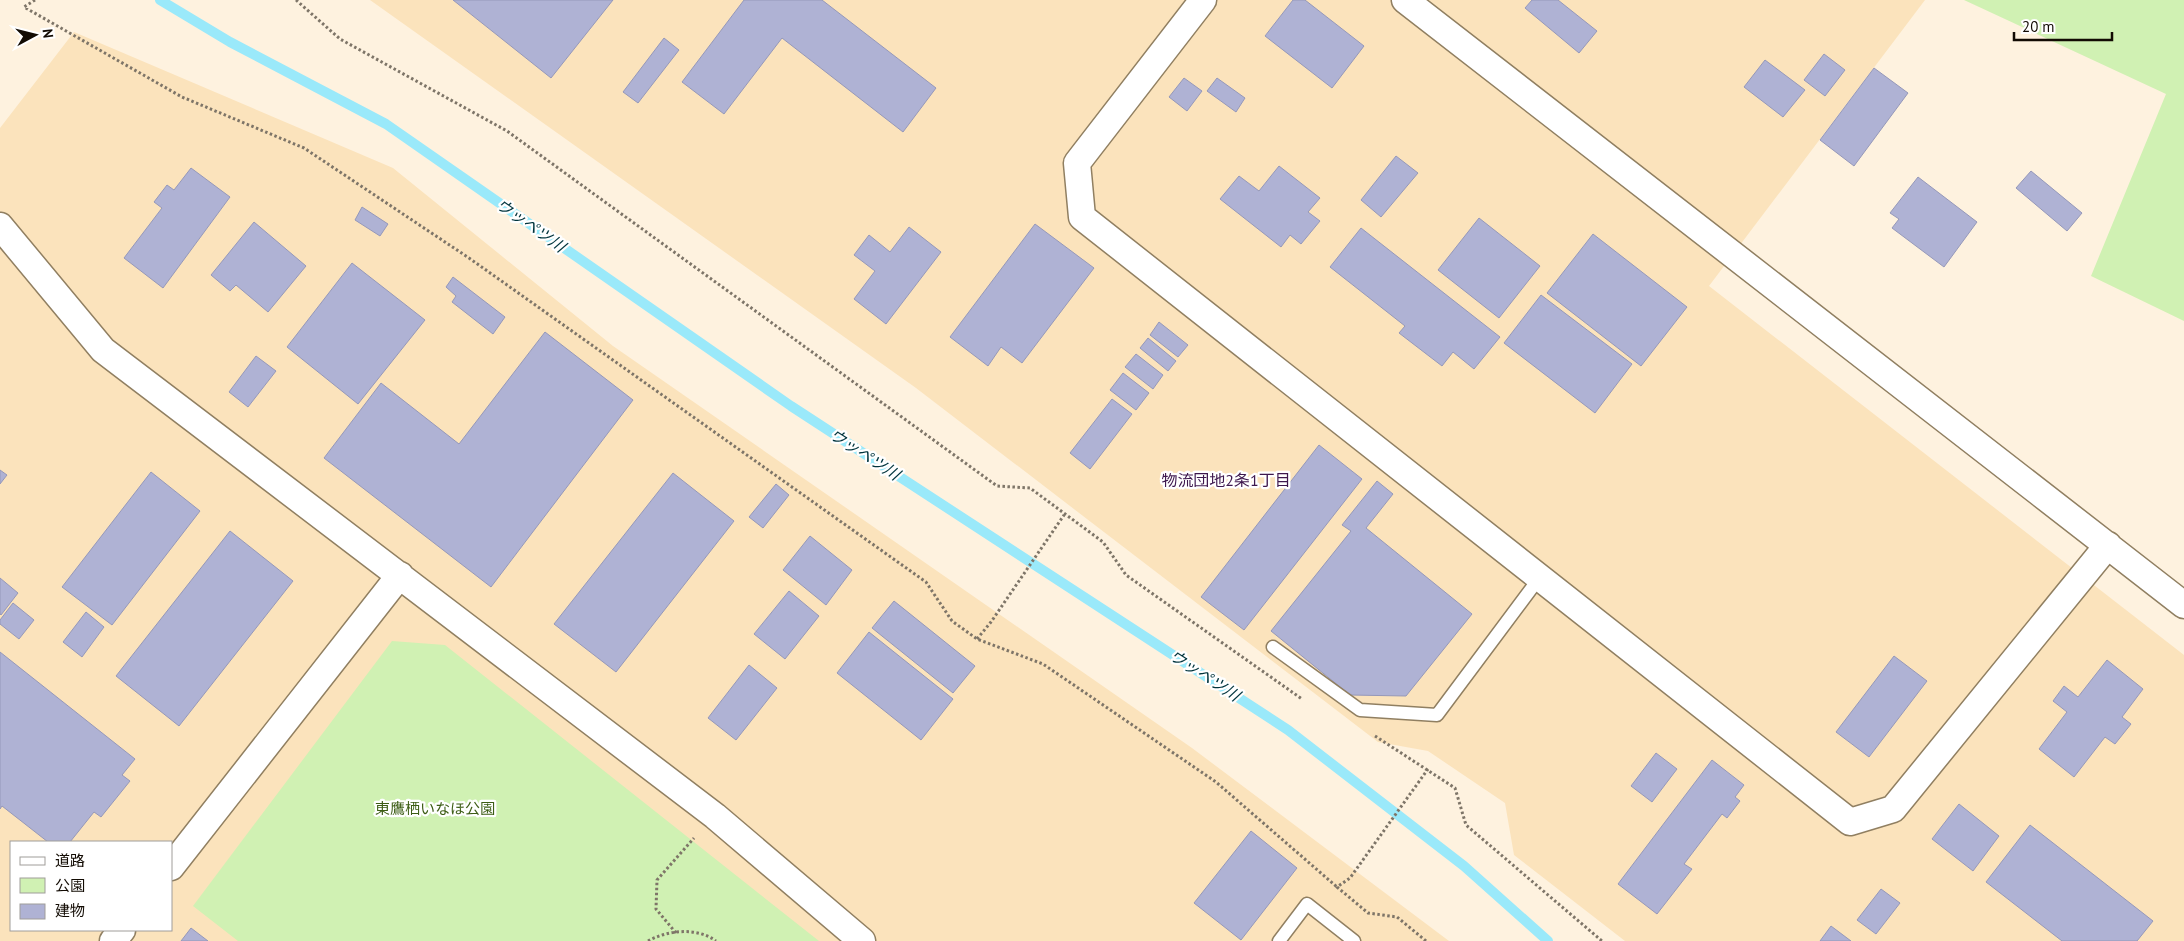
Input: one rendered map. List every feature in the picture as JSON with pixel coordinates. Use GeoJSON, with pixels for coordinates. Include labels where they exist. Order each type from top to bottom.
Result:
{"type":"FeatureCollection","features":[{"type":"Feature","properties":{"kind":"street"},"geometry":{"type":"LineString","coordinates":[[1202,0],[1077,163],[1082,217],[1850,822],[1893,809],[2108,546]]}},
{"type":"Feature","properties":{"kind":"street"},"geometry":{"type":"LineString","coordinates":[[1405,0],[2184,605]]}},
{"type":"Feature","properties":{"kind":"street"},"geometry":{"type":"LineString","coordinates":[[0,226],[103,350],[715,816],[862,941]]}},
{"type":"Feature","properties":{"kind":"street"},"geometry":{"type":"LineString","coordinates":[[172,865],[400,575]]}},
{"type":"Feature","properties":{"kind":"street"},"geometry":{"type":"LineString","coordinates":[[113,941],[121,931]]}},
{"type":"Feature","properties":{"kind":"lane"},"geometry":{"type":"LineString","coordinates":[[1273,647],[1360,710],[1437,715],[1540,577]]}},
{"type":"Feature","properties":{"kind":"lane"},"geometry":{"type":"LineString","coordinates":[[1279,941],[1307,904],[1354,941]]}},
{"type":"Feature","properties":{"kind":"path"},"geometry":{"type":"LineString","coordinates":[[35,0],[24,7],[182,98],[304,148],[469,258],[926,582],[952,621],[977,639],[1043,664],[1216,782],[1368,913],[1397,918],[1426,941]]}},
{"type":"Feature","properties":{"kind":"path"},"geometry":{"type":"LineString","coordinates":[[296,0],[340,39],[507,131],[997,486],[1030,488],[1103,542],[1126,575],[1307,702]]}},
{"type":"Feature","properties":{"kind":"path"},"geometry":{"type":"LineString","coordinates":[[977,639],[991,622],[1064,515]]}},
{"type":"Feature","properties":{"kind":"path"},"geometry":{"type":"LineString","coordinates":[[1368,732],[1428,769],[1454,788],[1466,825],[1602,941]]}},
{"type":"Feature","properties":{"kind":"path"},"geometry":{"type":"LineString","coordinates":[[1337,888],[1350,878],[1428,769]]}},
{"type":"Feature","properties":{"kind":"path"},"geometry":{"type":"LineString","coordinates":[[676,933],[656,908],[657,880],[715,816]]}},
{"type":"Feature","properties":{"kind":"path"},"geometry":{"type":"LineString","coordinates":[[648,941],[659,935],[692,931],[710,936],[716,941]]}},
{"type":"Feature","properties":{"kind":"shaded area"},"geometry":{"type":"Polygon","coordinates":[[[370,0],[1925,0],[1709,286],[2184,655],[2184,941],[1625,941],[1514,855],[1505,803],[1428,751],[1378,742],[916,388],[370,0]]]}},
{"type":"Feature","properties":{"kind":"shaded area"},"geometry":{"type":"Polygon","coordinates":[[[74,32],[393,168],[613,346],[1192,748],[1449,941],[0,941],[0,128],[74,32]]]}},
{"type":"Feature","properties":{"kind":"green space"},"geometry":{"type":"Polygon","coordinates":[[[1964,0],[2184,0],[2184,321],[2091,276],[2166,94],[1964,0]]]}},
{"type":"Feature","properties":{"kind":"green space","name":"東鷹栖いなほ公園"},"geometry":{"type":"Polygon","coordinates":[[[392,641],[445,645],[819,941],[238,941],[193,906],[392,641]]]}},
{"type":"Feature","properties":{"kind":"building"},"geometry":{"type":"Polygon","coordinates":[[[453,0],[613,0],[551,78],[453,0]]]}},
{"type":"Feature","properties":{"kind":"building"},"geometry":{"type":"Polygon","coordinates":[[[744,0],[822,0],[936,88],[903,132],[782,38],[724,114],[682,82],[744,0]]]}},
{"type":"Feature","properties":{"kind":"building"},"geometry":{"type":"Polygon","coordinates":[[[1293,0],[1305,0],[1364,46],[1332,88],[1265,36],[1293,0]]]}},
{"type":"Feature","properties":{"kind":"building"},"geometry":{"type":"Polygon","coordinates":[[[1532,0],[1558,0],[1597,31],[1579,53],[1525,8],[1532,0]]]}},
{"type":"Feature","properties":{"kind":"building"},"geometry":{"type":"Polygon","coordinates":[[[664,38],[679,50],[638,103],[623,92],[664,38]]]}},
{"type":"Feature","properties":{"kind":"building"},"geometry":{"type":"Polygon","coordinates":[[[1824,54],[1845,70],[1825,96],[1804,80],[1824,54]]]}},
{"type":"Feature","properties":{"kind":"building"},"geometry":{"type":"Polygon","coordinates":[[[1765,60],[1805,90],[1783,117],[1744,87],[1765,60]]]}},
{"type":"Feature","properties":{"kind":"building"},"geometry":{"type":"Polygon","coordinates":[[[1874,68],[1908,93],[1854,166],[1820,140],[1874,68]]]}},
{"type":"Feature","properties":{"kind":"building"},"geometry":{"type":"Polygon","coordinates":[[[1184,78],[1202,91],[1187,111],[1169,97],[1184,78]]]}},
{"type":"Feature","properties":{"kind":"building"},"geometry":{"type":"Polygon","coordinates":[[[1217,78],[1245,98],[1236,112],[1207,91],[1217,78]]]}},
{"type":"Feature","properties":{"kind":"building"},"geometry":{"type":"Polygon","coordinates":[[[1396,156],[1418,173],[1381,217],[1361,200],[1396,156]]]}},
{"type":"Feature","properties":{"kind":"building"},"geometry":{"type":"Polygon","coordinates":[[[1279,166],[1320,198],[1308,212],[1320,221],[1301,244],[1290,235],[1281,247],[1220,199],[1239,176],[1259,191],[1279,166]]]}},
{"type":"Feature","properties":{"kind":"building"},"geometry":{"type":"Polygon","coordinates":[[[191,168],[230,197],[163,288],[124,258],[162,208],[154,202],[167,185],[174,190],[191,168]]]}},
{"type":"Feature","properties":{"kind":"building"},"geometry":{"type":"Polygon","coordinates":[[[2031,171],[2082,213],[2067,231],[2016,188],[2031,171]]]}},
{"type":"Feature","properties":{"kind":"building"},"geometry":{"type":"Polygon","coordinates":[[[1918,177],[1977,222],[1944,267],[1892,228],[1899,219],[1890,213],[1918,177]]]}},
{"type":"Feature","properties":{"kind":"building"},"geometry":{"type":"Polygon","coordinates":[[[362,207],[388,224],[380,236],[355,220],[362,207]]]}},
{"type":"Feature","properties":{"kind":"building"},"geometry":{"type":"Polygon","coordinates":[[[1479,218],[1540,266],[1499,318],[1438,270],[1479,218]]]}},
{"type":"Feature","properties":{"kind":"building"},"geometry":{"type":"Polygon","coordinates":[[[254,222],[306,266],[268,312],[236,285],[230,291],[211,275],[254,222]]]}},
{"type":"Feature","properties":{"kind":"building"},"geometry":{"type":"Polygon","coordinates":[[[1035,224],[1094,268],[1022,363],[1001,347],[988,366],[950,337],[1035,224]]]}},
{"type":"Feature","properties":{"kind":"building"},"geometry":{"type":"Polygon","coordinates":[[[909,227],[941,252],[886,324],[854,299],[875,271],[854,255],[869,235],[890,252],[909,227]]]}},
{"type":"Feature","properties":{"kind":"building"},"geometry":{"type":"Polygon","coordinates":[[[1361,228],[1500,337],[1474,369],[1453,352],[1442,366],[1399,333],[1405,326],[1330,267],[1361,228]]]}},
{"type":"Feature","properties":{"kind":"building"},"geometry":{"type":"Polygon","coordinates":[[[1593,234],[1687,307],[1641,366],[1547,293],[1593,234]]]}},
{"type":"Feature","properties":{"kind":"building"},"geometry":{"type":"Polygon","coordinates":[[[352,263],[425,320],[358,404],[287,347],[352,263]]]}},
{"type":"Feature","properties":{"kind":"building"},"geometry":{"type":"Polygon","coordinates":[[[453,277],[505,317],[493,334],[452,302],[456,296],[446,287],[453,277]]]}},
{"type":"Feature","properties":{"kind":"building"},"geometry":{"type":"Polygon","coordinates":[[[1541,295],[1632,364],[1595,413],[1504,343],[1541,295]]]}},
{"type":"Feature","properties":{"kind":"building"},"geometry":{"type":"Polygon","coordinates":[[[1159,322],[1188,345],[1178,357],[1150,335],[1159,322]]]}},
{"type":"Feature","properties":{"kind":"building"},"geometry":{"type":"Polygon","coordinates":[[[545,332],[633,400],[491,587],[324,458],[381,383],[459,444],[545,332]]]}},
{"type":"Feature","properties":{"kind":"building"},"geometry":{"type":"Polygon","coordinates":[[[1148,338],[1176,361],[1168,371],[1140,348],[1148,338]]]}},
{"type":"Feature","properties":{"kind":"building"},"geometry":{"type":"Polygon","coordinates":[[[1136,354],[1163,375],[1153,389],[1125,367],[1136,354]]]}},
{"type":"Feature","properties":{"kind":"building"},"geometry":{"type":"Polygon","coordinates":[[[256,356],[276,371],[248,407],[229,392],[256,356]]]}},
{"type":"Feature","properties":{"kind":"building"},"geometry":{"type":"Polygon","coordinates":[[[1123,373],[1149,393],[1136,410],[1110,390],[1123,373]]]}},
{"type":"Feature","properties":{"kind":"building"},"geometry":{"type":"Polygon","coordinates":[[[1112,399],[1132,414],[1090,469],[1070,453],[1112,399]]]}},
{"type":"Feature","properties":{"kind":"building"},"geometry":{"type":"Polygon","coordinates":[[[1319,445],[1362,479],[1244,630],[1201,597],[1319,445]]]}},
{"type":"Feature","properties":{"kind":"building"},"geometry":{"type":"Polygon","coordinates":[[[0,470],[7,475],[0,484],[0,470]]]}},
{"type":"Feature","properties":{"kind":"building"},"geometry":{"type":"Polygon","coordinates":[[[151,472],[200,511],[112,625],[62,587],[151,472]]]}},
{"type":"Feature","properties":{"kind":"building"},"geometry":{"type":"Polygon","coordinates":[[[673,473],[734,521],[616,672],[554,624],[673,473]]]}},
{"type":"Feature","properties":{"kind":"building"},"geometry":{"type":"Polygon","coordinates":[[[1377,481],[1393,494],[1366,528],[1472,614],[1406,696],[1350,695],[1271,631],[1351,531],[1342,525],[1377,481]]]}},
{"type":"Feature","properties":{"kind":"building"},"geometry":{"type":"Polygon","coordinates":[[[776,484],[789,495],[763,528],[749,517],[776,484]]]}},
{"type":"Feature","properties":{"kind":"building"},"geometry":{"type":"Polygon","coordinates":[[[230,531],[293,581],[179,726],[116,676],[230,531]]]}},
{"type":"Feature","properties":{"kind":"building"},"geometry":{"type":"Polygon","coordinates":[[[810,536],[852,570],[826,605],[783,570],[810,536]]]}},
{"type":"Feature","properties":{"kind":"building"},"geometry":{"type":"Polygon","coordinates":[[[0,578],[18,593],[1,615],[0,614],[0,578]]]}},
{"type":"Feature","properties":{"kind":"building"},"geometry":{"type":"Polygon","coordinates":[[[789,591],[819,616],[785,659],[754,634],[789,591]]]}},
{"type":"Feature","properties":{"kind":"building"},"geometry":{"type":"Polygon","coordinates":[[[894,601],[975,666],[953,693],[872,628],[894,601]]]}},
{"type":"Feature","properties":{"kind":"building"},"geometry":{"type":"Polygon","coordinates":[[[13,603],[34,620],[19,639],[0,624],[0,620],[13,603]]]}},
{"type":"Feature","properties":{"kind":"building"},"geometry":{"type":"Polygon","coordinates":[[[86,612],[104,627],[82,657],[63,642],[86,612]]]}},
{"type":"Feature","properties":{"kind":"building"},"geometry":{"type":"Polygon","coordinates":[[[869,632],[953,699],[921,740],[837,673],[869,632]]]}},
{"type":"Feature","properties":{"kind":"building"},"geometry":{"type":"Polygon","coordinates":[[[0,652],[135,759],[122,775],[130,781],[101,817],[94,812],[71,841],[47,841],[2,806],[0,809],[0,652]]]}},
{"type":"Feature","properties":{"kind":"building"},"geometry":{"type":"Polygon","coordinates":[[[1894,656],[1927,681],[1869,757],[1836,732],[1894,656]]]}},
{"type":"Feature","properties":{"kind":"building"},"geometry":{"type":"Polygon","coordinates":[[[2107,660],[2143,689],[2122,717],[2131,724],[2115,744],[2105,737],[2074,777],[2039,749],[2067,712],[2053,701],[2064,686],[2078,697],[2107,660]]]}},
{"type":"Feature","properties":{"kind":"building"},"geometry":{"type":"Polygon","coordinates":[[[749,665],[777,688],[736,740],[708,718],[749,665]]]}},
{"type":"Feature","properties":{"kind":"building"},"geometry":{"type":"Polygon","coordinates":[[[1656,753],[1677,769],[1652,802],[1631,786],[1656,753]]]}},
{"type":"Feature","properties":{"kind":"building"},"geometry":{"type":"Polygon","coordinates":[[[1712,760],[1744,785],[1735,797],[1740,801],[1727,818],[1722,814],[1684,864],[1692,869],[1657,914],[1618,884],[1712,760]]]}},
{"type":"Feature","properties":{"kind":"building"},"geometry":{"type":"Polygon","coordinates":[[[1959,804],[1999,836],[1973,871],[1932,839],[1959,804]]]}},
{"type":"Feature","properties":{"kind":"building"},"geometry":{"type":"Polygon","coordinates":[[[2030,825],[2153,921],[2137,941],[2062,941],[1986,882],[2030,825]]]}},
{"type":"Feature","properties":{"kind":"building"},"geometry":{"type":"Polygon","coordinates":[[[1251,831],[1297,868],[1241,940],[1194,903],[1251,831]]]}},
{"type":"Feature","properties":{"kind":"building"},"geometry":{"type":"Polygon","coordinates":[[[1881,889],[1900,903],[1876,934],[1857,920],[1881,889]]]}},
{"type":"Feature","properties":{"kind":"building"},"geometry":{"type":"Polygon","coordinates":[[[1831,926],[1851,941],[1820,941],[1831,926]]]}},
{"type":"Feature","properties":{"kind":"building"},"geometry":{"type":"Polygon","coordinates":[[[191,928],[208,941],[181,941],[191,928]]]}},
{"type":"Feature","properties":{"kind":"waterway","name":"ウッペツ川"},"geometry":{"type":"LineString","coordinates":[[160,0],[230,42],[386,124],[791,406],[1288,730],[1464,866],[1548,941]]}},
{"type":"Feature","properties":{"kind":"district","name":"物流団地2条1丁目"},"geometry":{"type":"Point","coordinates":[1226,480]}}]}
